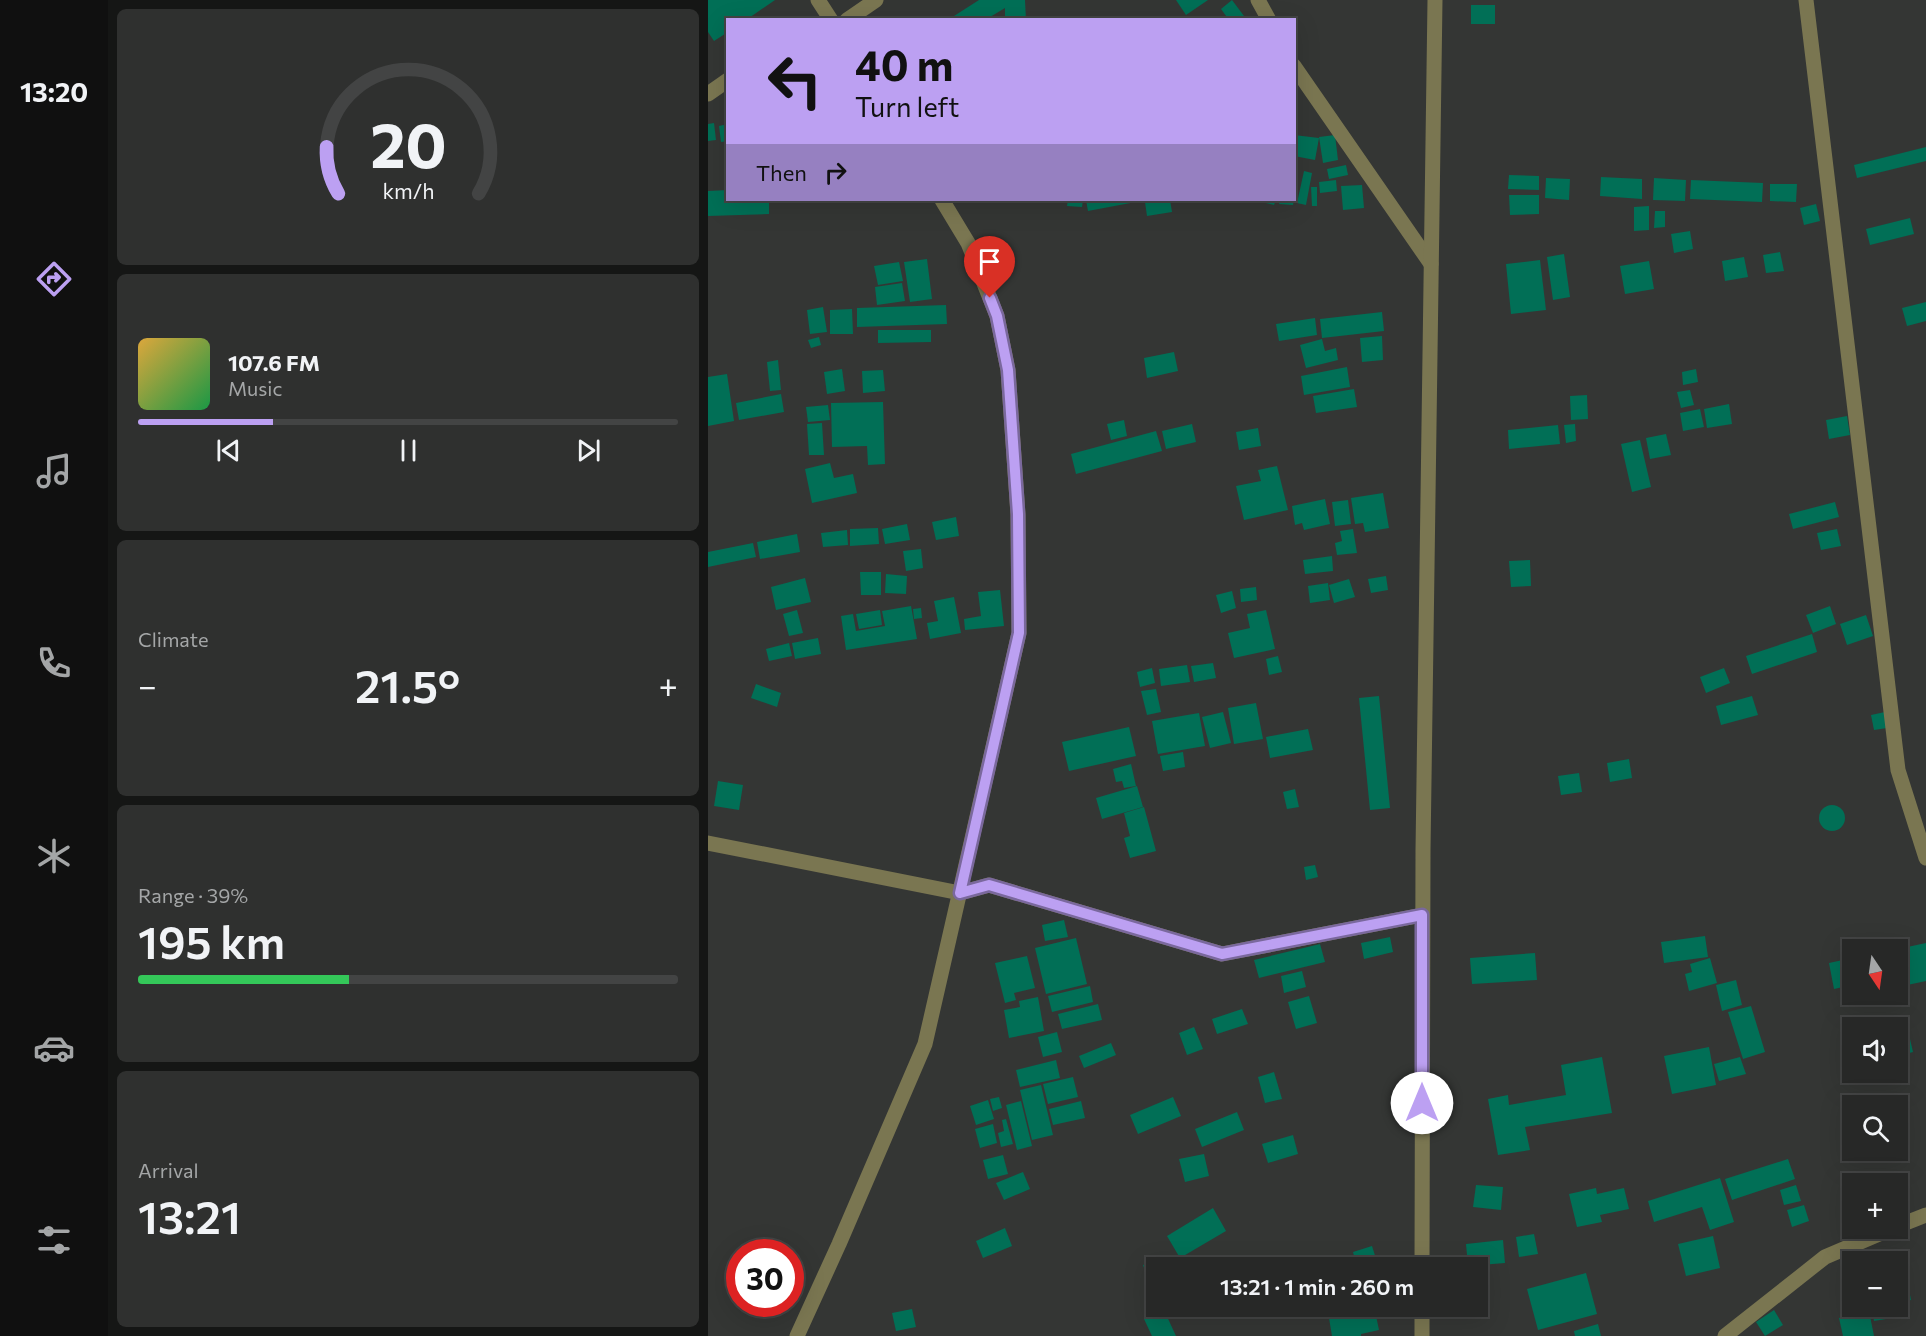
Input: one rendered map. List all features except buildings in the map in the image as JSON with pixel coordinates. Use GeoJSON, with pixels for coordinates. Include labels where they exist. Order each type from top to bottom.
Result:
{"type":"FeatureCollection","features":[{"type":"Feature","properties":{"kind":"street"},"geometry":{"type":"LineString","coordinates":[[818,0],[830,18]]}},
{"type":"Feature","properties":{"kind":"street"},"geometry":{"type":"LineString","coordinates":[[850,18],[876,0]]}},
{"type":"Feature","properties":{"kind":"street"},"geometry":{"type":"LineString","coordinates":[[1258,0],[1268,18]]}},
{"type":"Feature","properties":{"kind":"street"},"geometry":{"type":"LineString","coordinates":[[1422,1257],[1422,915],[1435,0]]}},
{"type":"Feature","properties":{"kind":"street"},"geometry":{"type":"LineString","coordinates":[[1806,0],[1898,770],[1926,858]]}},
{"type":"Feature","properties":{"kind":"street"},"geometry":{"type":"LineString","coordinates":[[1296,69],[1431,264]]}},
{"type":"Feature","properties":{"kind":"street"},"geometry":{"type":"LineString","coordinates":[[708,94],[726,81]]}},
{"type":"Feature","properties":{"kind":"street"},"geometry":{"type":"LineString","coordinates":[[797,1336],[925,1044],[1019,633],[1018,514],[1008,370],[997,316],[968,243],[943,201]]}},
{"type":"Feature","properties":{"kind":"street"},"geometry":{"type":"LineString","coordinates":[[708,843],[960,893],[989,885],[1222,954],[1422,915]]}},
{"type":"Feature","properties":{"kind":"street"},"geometry":{"type":"LineString","coordinates":[[1908,1223],[1926,1215]]}},
{"type":"Feature","properties":{"kind":"street"},"geometry":{"type":"LineString","coordinates":[[1725,1336],[1825,1257],[1867,1239]]}},
{"type":"Feature","properties":{"kind":"street"},"geometry":{"type":"LineString","coordinates":[[1422,1317],[1422,1336]]}},
{"type":"Feature","properties":{"kind":"route"},"geometry":{"type":"LineString","coordinates":[[990,298],[997,316],[1008,370],[1018,514],[1019,633],[960,893],[989,885],[1222,954],[1422,915],[1422,1103]]}}]}
